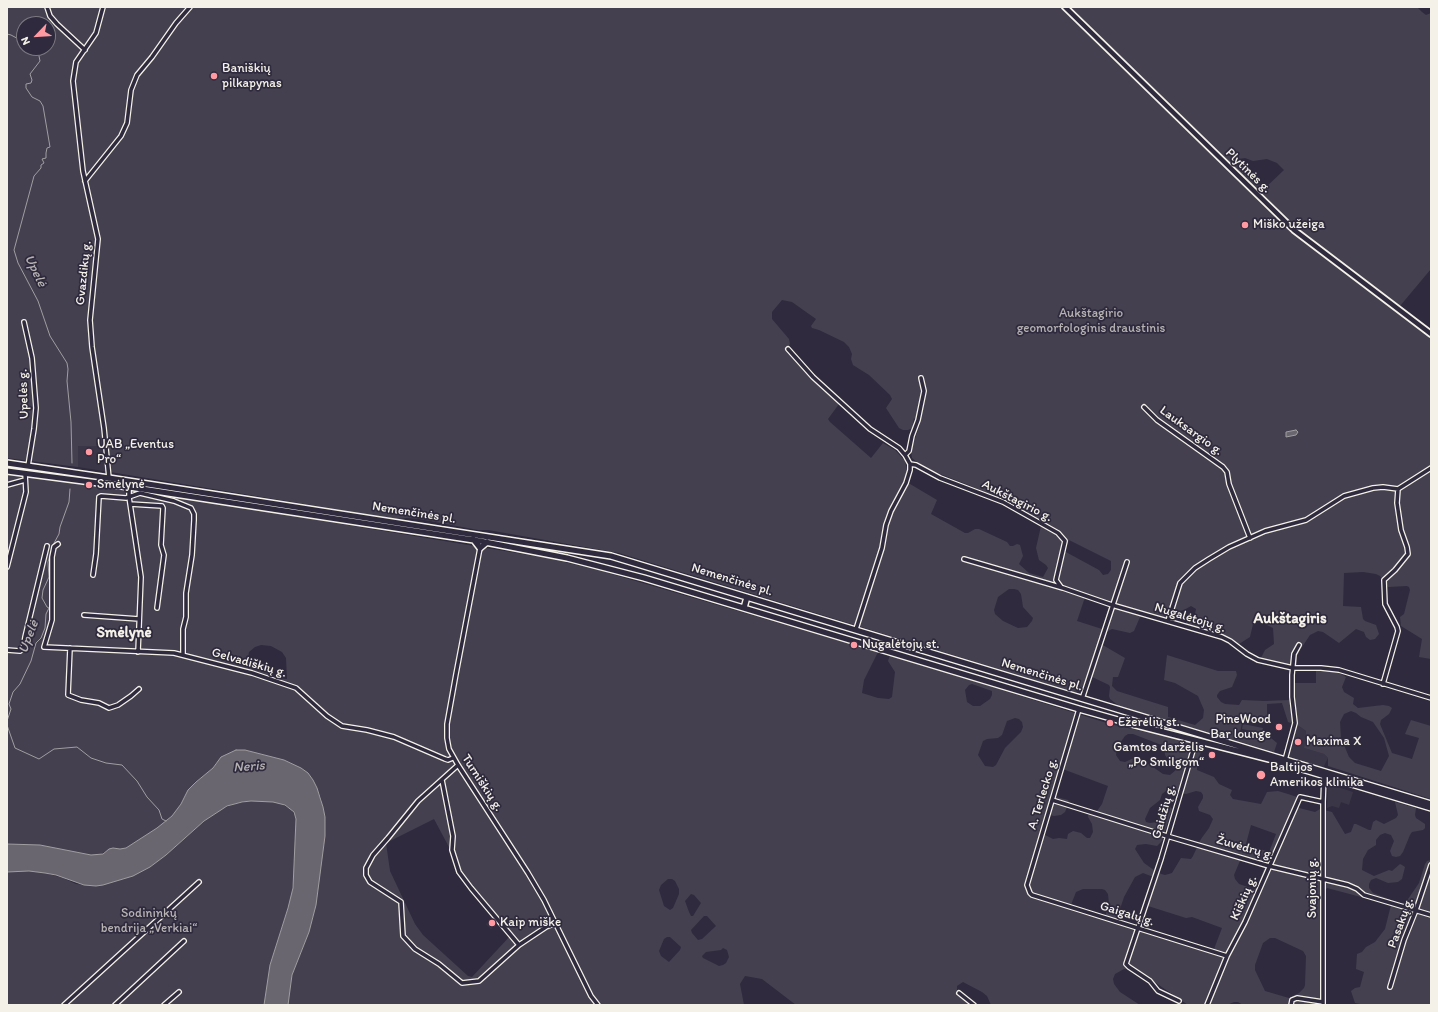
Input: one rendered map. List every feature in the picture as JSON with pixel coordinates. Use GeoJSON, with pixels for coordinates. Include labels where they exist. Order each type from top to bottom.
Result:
{"type":"FeatureCollection","features":[{"type":"Feature","properties":{"kind":"main road","name":"Plytinės g."},"geometry":{"type":"LineString","coordinates":[[1065,7],[1307,241],[1430,332]]}},
{"type":"Feature","properties":{"kind":"main road","name":"Nemenčinės pl."},"geometry":{"type":"LineString","coordinates":[[7,463],[109,478],[414,528],[597,565],[1079,709],[1269,759],[1431,804]]}},
{"type":"Feature","properties":{"kind":"main road","name":"Nemenčinės pl."},"geometry":{"type":"LineString","coordinates":[[7,471],[524,542],[611,556],[1285,760],[1431,808]]}},
{"type":"Feature","properties":{"kind":"main road"},"geometry":{"type":"LineString","coordinates":[[473,539],[480,548],[488,542]]}},
{"type":"Feature","properties":{"kind":"main road"},"geometry":{"type":"LineString","coordinates":[[523,549],[524,542]]}},
{"type":"Feature","properties":{"kind":"main road"},"geometry":{"type":"LineString","coordinates":[[744,608],[747,596]]}},
{"type":"Feature","properties":{"kind":"main road"},"geometry":{"type":"LineString","coordinates":[[1079,709],[1082,698]]}},
{"type":"Feature","properties":{"kind":"street"},"geometry":{"type":"LineString","coordinates":[[47,7],[50,16],[57,24],[85,50]]}},
{"type":"Feature","properties":{"kind":"street","name":"Gvazdikų g."},"geometry":{"type":"LineString","coordinates":[[103,7],[96,33],[76,62],[73,81],[79,140],[98,239],[90,320],[109,478]]}},
{"type":"Feature","properties":{"kind":"street"},"geometry":{"type":"LineString","coordinates":[[86,181],[121,136],[127,123],[131,90],[137,75],[152,57],[176,23],[190,7]]}},
{"type":"Feature","properties":{"kind":"street","name":"Upelės g."},"geometry":{"type":"LineString","coordinates":[[24,322],[32,358],[36,408],[28,466]]}},
{"type":"Feature","properties":{"kind":"street"},"geometry":{"type":"LineString","coordinates":[[788,349],[813,376],[870,429],[893,444],[905,455],[910,464],[906,484],[891,512],[886,525],[882,548],[856,629]]}},
{"type":"Feature","properties":{"kind":"street"},"geometry":{"type":"LineString","coordinates":[[905,455],[909,451],[912,436],[918,420],[924,391],[921,378]]}},
{"type":"Feature","properties":{"kind":"street","name":"Lauksargio g."},"geometry":{"type":"LineString","coordinates":[[1144,408],[1157,420],[1223,467],[1227,472],[1229,484],[1250,538]]}},
{"type":"Feature","properties":{"kind":"street","name":"Aukštagirio g."},"geometry":{"type":"LineString","coordinates":[[910,464],[916,465],[940,478],[1003,502],[1058,533],[1065,541],[1056,580],[1063,588]]}},
{"type":"Feature","properties":{"kind":"street"},"geometry":{"type":"LineString","coordinates":[[1168,621],[1180,583],[1195,568],[1229,547],[1265,531],[1306,520],[1339,498],[1349,494],[1378,488],[1398,489],[1431,468]]}},
{"type":"Feature","properties":{"kind":"street"},"geometry":{"type":"LineString","coordinates":[[7,567],[26,492],[25,473]]}},
{"type":"Feature","properties":{"kind":"street"},"geometry":{"type":"LineString","coordinates":[[7,485],[25,480]]}},
{"type":"Feature","properties":{"kind":"street"},"geometry":{"type":"LineString","coordinates":[[129,487],[130,504],[141,577],[138,652]]}},
{"type":"Feature","properties":{"kind":"street"},"geometry":{"type":"LineString","coordinates":[[1383,684],[1398,631],[1384,604],[1384,580],[1395,570],[1408,554],[1401,530],[1396,503],[1398,489]]}},
{"type":"Feature","properties":{"kind":"street"},"geometry":{"type":"LineString","coordinates":[[93,575],[96,561],[99,497],[123,498],[140,493],[174,501],[191,508],[194,514],[192,555],[186,593],[186,617],[183,629],[183,655]]}},
{"type":"Feature","properties":{"kind":"street"},"geometry":{"type":"LineString","coordinates":[[130,504],[162,506],[163,508],[161,545],[164,555],[157,608]]}},
{"type":"Feature","properties":{"kind":"street","name":"Gelvadiškių g."},"geometry":{"type":"LineString","coordinates":[[58,544],[54,547],[52,557],[52,620],[44,647],[183,655],[252,672],[296,688],[327,716],[345,728],[367,730],[394,737],[445,759],[448,760],[454,758]]}},
{"type":"Feature","properties":{"kind":"street"},"geometry":{"type":"LineString","coordinates":[[7,650],[20,651],[23,649],[47,546]]}},
{"type":"Feature","properties":{"kind":"street","name":"Turniškių g."},"geometry":{"type":"LineString","coordinates":[[480,548],[447,724],[447,738],[458,765],[528,873],[556,923],[591,996],[598,1005]]}},
{"type":"Feature","properties":{"kind":"street","name":"Nugalėtojų g."},"geometry":{"type":"LineString","coordinates":[[964,559],[1226,639],[1257,660],[1293,668],[1332,669],[1431,698]]}},
{"type":"Feature","properties":{"kind":"street"},"geometry":{"type":"LineString","coordinates":[[1082,698],[1127,562]]}},
{"type":"Feature","properties":{"kind":"street"},"geometry":{"type":"LineString","coordinates":[[84,615],[139,619]]}},
{"type":"Feature","properties":{"kind":"street"},"geometry":{"type":"LineString","coordinates":[[1285,760],[1295,724],[1292,697],[1293,668],[1294,654],[1299,645]]}},
{"type":"Feature","properties":{"kind":"street"},"geometry":{"type":"LineString","coordinates":[[70,648],[68,696],[109,708],[118,705],[139,689]]}},
{"type":"Feature","properties":{"kind":"street","name":"A. Terlecko g."},"geometry":{"type":"LineString","coordinates":[[1027,885],[1079,709]]}},
{"type":"Feature","properties":{"kind":"street"},"geometry":{"type":"LineString","coordinates":[[1189,739],[1194,747],[1202,742]]}},
{"type":"Feature","properties":{"kind":"street","name":"Gaidžių g."},"geometry":{"type":"LineString","coordinates":[[1179,1001],[1158,991],[1150,981],[1127,965],[1161,859],[1194,747]]}},
{"type":"Feature","properties":{"kind":"street"},"geometry":{"type":"LineString","coordinates":[[458,765],[418,801],[373,854],[366,868],[366,877],[370,882],[401,902],[403,936],[415,949],[439,964],[462,983],[479,981],[519,945],[546,927],[556,923]]}},
{"type":"Feature","properties":{"kind":"street","name":"Svajonių g."},"geometry":{"type":"LineString","coordinates":[[1323,1004],[1324,774]]}},
{"type":"Feature","properties":{"kind":"street"},"geometry":{"type":"LineString","coordinates":[[442,780],[453,836],[452,850],[459,872],[468,885],[519,945]]}},
{"type":"Feature","properties":{"kind":"street","name":"Kiškių g."},"geometry":{"type":"LineString","coordinates":[[1207,1005],[1227,956],[1245,922],[1300,797],[1323,802]]}},
{"type":"Feature","properties":{"kind":"street","name":"Žuvėdrų g."},"geometry":{"type":"LineString","coordinates":[[1052,800],[1269,866],[1348,885],[1357,889],[1364,895],[1431,915]]}},
{"type":"Feature","properties":{"kind":"street","name":"Pasakų g."},"geometry":{"type":"LineString","coordinates":[[1390,987],[1404,940],[1431,865]]}},
{"type":"Feature","properties":{"kind":"street"},"geometry":{"type":"LineString","coordinates":[[64,1005],[199,882]]}},
{"type":"Feature","properties":{"kind":"street","name":"Gaigalų g."},"geometry":{"type":"LineString","coordinates":[[1027,885],[1032,895],[1227,956]]}},
{"type":"Feature","properties":{"kind":"street"},"geometry":{"type":"LineString","coordinates":[[115,1005],[184,941]]}},
{"type":"Feature","properties":{"kind":"street"},"geometry":{"type":"LineString","coordinates":[[164,1005],[179,992]]}},
{"type":"Feature","properties":{"kind":"street"},"geometry":{"type":"LineString","coordinates":[[959,993],[974,1005]]}},
{"type":"Feature","properties":{"kind":"street"},"geometry":{"type":"LineString","coordinates":[[1291,1005],[1292,1000],[1297,998],[1323,1004]]}},
{"type":"Feature","properties":{"kind":"shaded area"},"geometry":{"type":"Polygon","coordinates":[[[77,446],[107,446],[110,472],[78,467],[77,446]]]}},
{"type":"Feature","properties":{"kind":"shaded area"},"geometry":{"type":"Polygon","coordinates":[[[1294,724],[1306,731],[1304,748],[1324,754],[1328,758],[1323,768],[1290,758],[1285,755],[1294,724]]]}},
{"type":"Feature","properties":{"kind":"shaded area"},"geometry":{"type":"Polygon","coordinates":[[[1328,784],[1353,792],[1349,805],[1341,802],[1339,808],[1332,806],[1327,808],[1328,784]]]}},
{"type":"Feature","properties":{"kind":"shaded area","name":"Kaip miške"},"geometry":{"type":"Polygon","coordinates":[[[493,917],[498,922],[491,929],[486,924],[493,917]]]}},
{"type":"Feature","properties":{"kind":"green space","name":"Aukštagirio geomorfologinis draustinis"},"geometry":{"type":"Polygon","coordinates":[[[7,7],[1061,7],[1286,226],[1431,337],[1431,659],[1419,657],[1422,639],[1401,626],[1400,617],[1404,614],[1410,590],[1409,587],[1388,587],[1380,576],[1363,572],[1344,573],[1343,606],[1361,607],[1363,619],[1376,625],[1379,634],[1375,639],[1370,640],[1366,637],[1364,632],[1356,629],[1339,643],[1323,632],[1318,631],[1310,635],[1300,650],[1297,656],[1297,665],[1319,666],[1319,671],[1339,673],[1346,677],[1342,687],[1344,692],[1354,698],[1353,704],[1358,708],[1383,705],[1392,708],[1389,714],[1381,720],[1380,724],[1392,753],[1412,759],[1419,738],[1405,734],[1411,720],[1431,726],[1431,799],[1328,766],[1328,758],[1324,754],[1304,748],[1306,731],[1299,726],[1288,722],[1282,703],[1267,704],[1267,717],[1260,721],[1242,723],[1240,733],[1271,738],[1277,743],[1274,752],[1119,706],[1110,699],[1109,685],[1088,675],[1080,691],[1074,692],[619,553],[419,519],[396,519],[110,472],[107,446],[78,446],[78,467],[7,458],[7,7]],[[782,300],[772,312],[772,319],[789,339],[790,344],[787,351],[839,404],[828,419],[830,422],[871,458],[883,443],[895,450],[905,461],[907,469],[905,481],[937,500],[931,514],[965,533],[979,529],[1007,542],[1010,546],[1017,544],[1020,545],[1023,556],[1019,564],[1029,573],[1043,577],[1048,568],[1039,560],[1036,548],[1041,526],[1039,520],[1017,507],[971,486],[923,467],[912,458],[911,451],[920,424],[914,418],[912,428],[903,430],[899,428],[886,408],[892,399],[890,395],[869,375],[853,365],[851,359],[852,354],[849,347],[844,342],[812,328],[811,326],[816,319],[792,302],[782,300]],[[1069,540],[1064,551],[1099,570],[1103,575],[1108,574],[1111,570],[1111,561],[1069,540]],[[1009,589],[998,597],[994,610],[995,614],[1003,621],[1018,628],[1027,627],[1033,618],[1023,607],[1021,594],[1018,590],[1009,589]],[[1085,597],[1077,621],[1102,629],[1109,607],[1108,605],[1085,597]],[[1191,606],[1184,610],[1174,612],[1164,618],[1149,613],[1144,614],[1140,617],[1134,631],[1130,633],[1112,629],[1106,632],[1101,644],[1125,658],[1118,677],[1113,677],[1112,686],[1117,691],[1168,707],[1168,717],[1195,725],[1203,718],[1204,710],[1198,696],[1175,683],[1164,680],[1167,655],[1218,671],[1236,671],[1237,675],[1232,687],[1220,691],[1217,695],[1221,702],[1225,704],[1239,705],[1242,700],[1289,700],[1289,689],[1295,683],[1316,683],[1316,671],[1274,666],[1261,658],[1265,650],[1274,644],[1273,628],[1263,623],[1262,619],[1257,620],[1253,624],[1250,637],[1239,644],[1186,625],[1186,621],[1194,618],[1196,609],[1191,606]],[[1351,711],[1344,714],[1340,722],[1341,738],[1349,757],[1355,763],[1381,771],[1389,756],[1384,738],[1373,722],[1351,711]]]}},
{"type":"Feature","properties":{"kind":"green space"},"geometry":{"type":"Polygon","coordinates":[[[1071,7],[1417,7],[1426,15],[1431,13],[1431,269],[1400,306],[1297,228],[1261,192],[1254,189],[1071,7]],[[1245,158],[1239,159],[1238,162],[1264,189],[1284,170],[1277,163],[1267,159],[1253,161],[1245,158]]]}},
{"type":"Feature","properties":{"kind":"green space"},"geometry":{"type":"Polygon","coordinates":[[[7,474],[184,498],[547,558],[598,570],[878,652],[864,680],[862,693],[878,698],[889,699],[892,697],[895,672],[888,661],[890,655],[1110,724],[1204,745],[1197,762],[1197,770],[1214,777],[1219,784],[1232,790],[1230,795],[1233,799],[1261,804],[1267,792],[1278,791],[1288,794],[1297,797],[1299,808],[1315,812],[1320,809],[1332,812],[1345,834],[1351,832],[1354,824],[1371,830],[1373,822],[1376,820],[1384,824],[1396,818],[1398,815],[1395,802],[1416,808],[1416,818],[1425,824],[1425,828],[1423,830],[1412,832],[1403,852],[1400,856],[1396,857],[1392,856],[1390,851],[1394,841],[1391,835],[1385,833],[1380,835],[1376,840],[1376,845],[1368,850],[1363,859],[1362,870],[1374,876],[1389,870],[1392,871],[1400,864],[1405,867],[1402,879],[1398,882],[1388,883],[1376,878],[1371,880],[1369,884],[1369,888],[1373,893],[1402,904],[1406,902],[1419,883],[1425,864],[1427,861],[1431,860],[1431,1005],[1361,1005],[1355,1003],[1351,991],[1360,987],[1364,972],[1356,969],[1357,954],[1375,942],[1385,929],[1391,905],[1327,888],[1320,899],[1322,1005],[1243,1005],[1238,1002],[1234,1002],[1227,1005],[1188,1005],[1137,970],[1124,969],[1115,974],[1113,979],[1114,984],[1120,992],[1140,1005],[991,1005],[987,996],[963,982],[957,986],[957,994],[969,1005],[796,1005],[762,979],[745,976],[740,984],[744,1005],[288,1005],[292,975],[306,940],[314,914],[325,836],[325,817],[321,798],[313,780],[301,768],[284,760],[245,750],[216,763],[213,768],[195,782],[172,816],[157,828],[126,848],[109,849],[100,855],[91,855],[40,845],[7,844],[7,474]],[[261,645],[255,647],[249,652],[248,657],[250,661],[269,673],[268,677],[287,679],[286,658],[282,652],[271,646],[261,645]],[[972,684],[969,685],[965,690],[967,702],[973,706],[980,706],[990,699],[992,691],[972,684]],[[1015,718],[1007,721],[1002,735],[998,738],[983,741],[978,755],[985,766],[993,767],[996,765],[1005,748],[1021,732],[1023,727],[1022,722],[1015,718]],[[1128,734],[1125,736],[1117,747],[1116,755],[1120,761],[1125,762],[1136,757],[1140,758],[1163,774],[1170,775],[1177,769],[1179,762],[1167,758],[1165,755],[1164,746],[1133,734],[1128,734]],[[1060,768],[1052,796],[1068,800],[1069,802],[1065,812],[1061,815],[1054,816],[1046,814],[1041,831],[1053,839],[1067,839],[1068,834],[1073,831],[1090,838],[1093,832],[1092,824],[1088,817],[1089,811],[1097,811],[1102,804],[1108,786],[1060,768]],[[1166,791],[1162,794],[1160,800],[1150,808],[1145,819],[1146,822],[1150,823],[1157,822],[1162,808],[1166,805],[1170,806],[1172,809],[1162,841],[1157,846],[1146,844],[1137,845],[1135,849],[1144,863],[1158,873],[1165,875],[1172,873],[1181,858],[1191,859],[1213,819],[1210,815],[1199,811],[1198,807],[1203,795],[1201,792],[1196,791],[1186,794],[1175,791],[1166,791]],[[434,819],[386,843],[390,871],[415,924],[423,935],[468,976],[472,977],[511,935],[466,879],[434,819]],[[1251,825],[1246,844],[1269,852],[1276,834],[1251,825]],[[1242,856],[1234,875],[1239,884],[1254,889],[1257,888],[1266,864],[1242,856]],[[1143,873],[1135,877],[1124,897],[1119,912],[1119,922],[1209,952],[1214,949],[1222,928],[1192,917],[1186,918],[1148,906],[1156,878],[1143,873]],[[668,879],[661,885],[659,890],[664,906],[670,910],[673,908],[679,894],[679,889],[675,881],[672,879],[668,879]],[[1083,889],[1076,892],[1069,910],[1104,920],[1109,904],[1108,894],[1105,890],[1083,889]],[[691,894],[685,901],[691,916],[693,916],[701,903],[694,895],[691,894]],[[704,916],[691,930],[698,940],[702,939],[716,926],[707,916],[704,916]],[[667,937],[664,939],[659,951],[661,956],[669,962],[681,947],[670,937],[667,937]],[[1270,938],[1263,943],[1255,965],[1255,970],[1265,991],[1289,998],[1299,993],[1304,988],[1306,956],[1303,951],[1275,938],[1270,938]],[[723,948],[721,950],[706,952],[702,956],[703,958],[719,966],[726,963],[729,957],[727,950],[723,948]]]}},
{"type":"Feature","properties":{"kind":"green space"},"geometry":{"type":"Polygon","coordinates":[[[1243,724],[1263,728],[1262,733],[1242,729],[1243,724]]]}},
{"type":"Feature","properties":{"kind":"green space","name":"Sodininkų bendrija „Verkiai“"},"geometry":{"type":"Polygon","coordinates":[[[251,801],[280,803],[292,810],[296,819],[295,863],[292,894],[270,965],[264,1005],[7,1005],[7,872],[29,871],[45,873],[63,878],[76,884],[96,886],[124,879],[150,867],[166,855],[204,821],[220,810],[234,804],[251,801]]]}},
{"type":"Feature","properties":{"kind":"water"},"geometry":{"type":"Polygon","coordinates":[[[1296,430],[1298,432],[1296,435],[1286,437],[1286,432],[1296,430]]]}},
{"type":"Feature","properties":{"kind":"water","name":"Neris"},"geometry":{"type":"Polygon","coordinates":[[[236,750],[245,750],[284,760],[301,768],[308,773],[313,780],[323,807],[325,817],[325,836],[316,905],[309,932],[292,975],[288,1005],[264,1005],[270,965],[293,888],[296,819],[294,812],[285,805],[273,802],[251,801],[227,806],[204,821],[166,855],[150,867],[133,876],[103,885],[84,885],[56,875],[45,873],[29,871],[7,872],[7,844],[40,845],[91,855],[103,854],[109,849],[113,848],[126,848],[157,828],[172,816],[181,804],[188,790],[213,768],[221,757],[236,750]]]}},
{"type":"Feature","properties":{"kind":"waterway","name":"Upelė"},"geometry":{"type":"LineString","coordinates":[[7,34],[16,38]]}},
{"type":"Feature","properties":{"kind":"waterway","name":"Upelė"},"geometry":{"type":"LineString","coordinates":[[39,56],[40,61],[30,74],[32,80],[31,83],[26,84],[26,88],[32,97],[40,101],[43,106],[50,147],[47,148],[46,158],[42,159],[44,163],[34,176],[14,250],[18,263],[38,301],[50,336],[67,363],[72,463]]}},
{"type":"Feature","properties":{"kind":"waterway","name":"Upelė"},"geometry":{"type":"LineString","coordinates":[[7,721],[11,709],[9,704],[13,692],[20,684],[31,661],[36,643],[41,638],[45,628],[46,614],[49,608],[42,598],[43,590],[49,577],[48,562],[69,502],[70,489]]}},
{"type":"Feature","properties":{"kind":"waterway","name":"Upelė"},"geometry":{"type":"LineString","coordinates":[[7,725],[15,748],[39,759],[54,749],[77,747],[91,758],[106,763],[122,765],[137,781],[147,797],[159,810],[162,819],[166,821]]}},
{"type":"Feature","properties":{"kind":"place","name":"Baniškių pilkapynas"},"geometry":{"type":"Point","coordinates":[214,76]}},
{"type":"Feature","properties":{"kind":"place","name":"Miško užeiga"},"geometry":{"type":"Point","coordinates":[1245,225]}},
{"type":"Feature","properties":{"kind":"place","name":"UAB „Eventus Pro“"},"geometry":{"type":"Point","coordinates":[89,452]}},
{"type":"Feature","properties":{"kind":"place","name":"Smėlynė"},"geometry":{"type":"Point","coordinates":[89,485]}},
{"type":"Feature","properties":{"kind":"place","name":"Nugalėtojų st."},"geometry":{"type":"Point","coordinates":[854,645]}},
{"type":"Feature","properties":{"kind":"place","name":"Ežerėlių st."},"geometry":{"type":"Point","coordinates":[1110,723]}},
{"type":"Feature","properties":{"kind":"place","name":"PineWood Bar lounge"},"geometry":{"type":"Point","coordinates":[1279,727]}},
{"type":"Feature","properties":{"kind":"place","name":"Maxima X"},"geometry":{"type":"Point","coordinates":[1298,742]}},
{"type":"Feature","properties":{"kind":"place","name":"Gamtos darželis „Po Smilgom“"},"geometry":{"type":"Point","coordinates":[1212,755]}},
{"type":"Feature","properties":{"kind":"place","name":"Baltijos Amerikos klinika"},"geometry":{"type":"Point","coordinates":[1261,775]}},
{"type":"Feature","properties":{"kind":"place","name":"Kaip miške"},"geometry":{"type":"Point","coordinates":[492,923]}},
{"type":"Feature","properties":{"kind":"district","name":"Aukštagiris"},"geometry":{"type":"Point","coordinates":[1290,619]}},
{"type":"Feature","properties":{"kind":"district","name":"Smėlynė"},"geometry":{"type":"Point","coordinates":[124,633]}}]}
